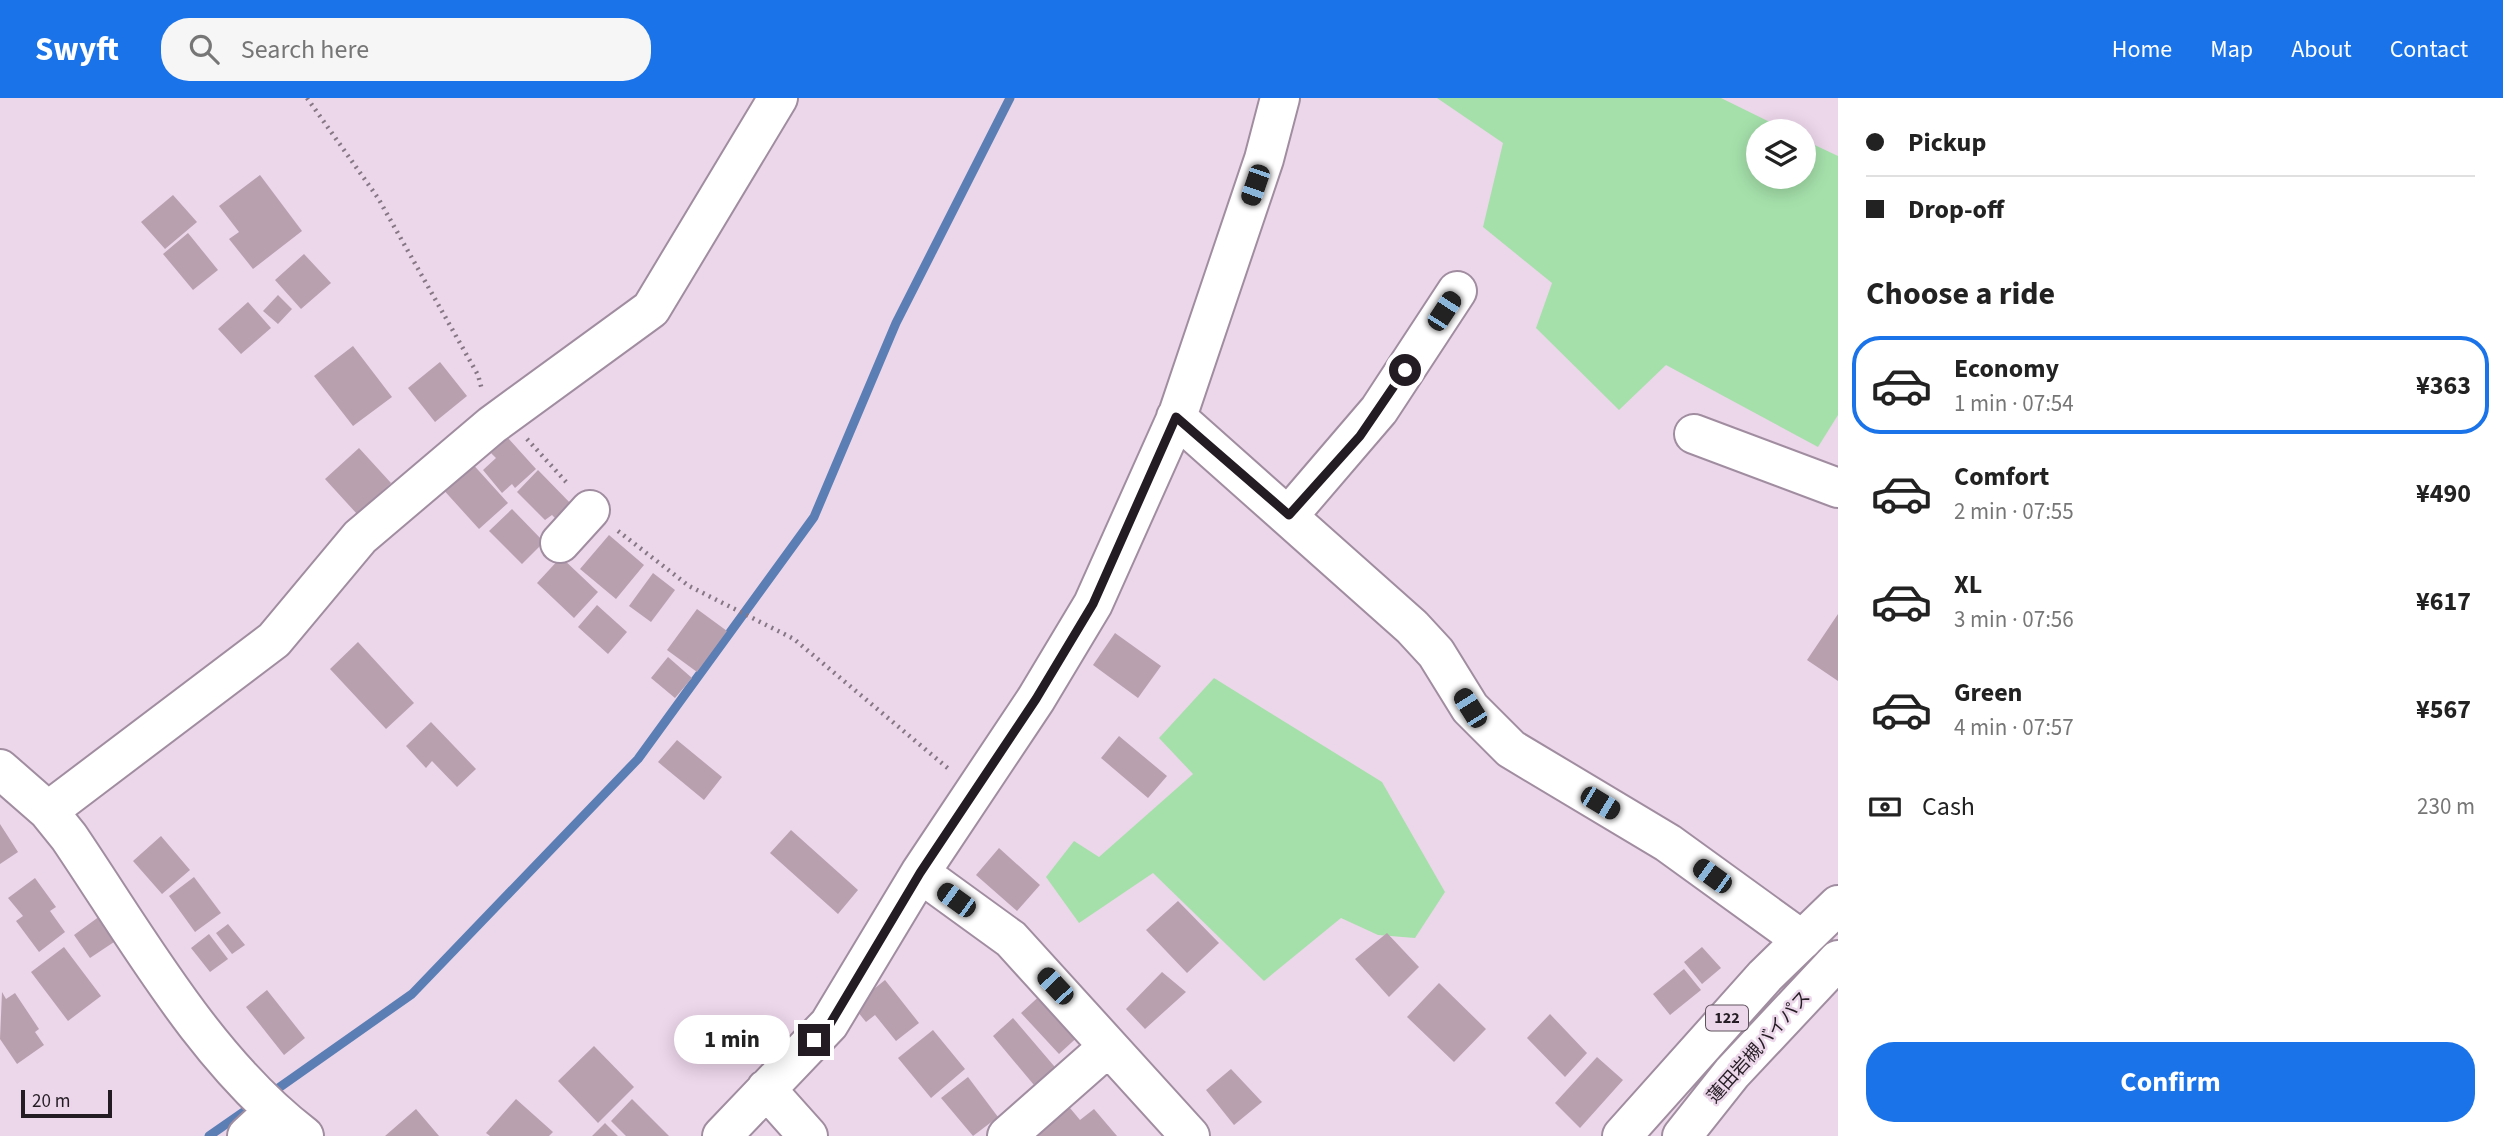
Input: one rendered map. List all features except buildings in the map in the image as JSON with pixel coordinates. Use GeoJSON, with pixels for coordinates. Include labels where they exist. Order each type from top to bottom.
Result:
{"type":"FeatureCollection","features":[{"type":"Feature","properties":{"kind":"main road"},"geometry":{"type":"LineString","coordinates":[[48,811],[274,640],[360,537],[499,420],[651,309],[778,98]]}},
{"type":"Feature","properties":{"kind":"main road"},"geometry":{"type":"LineString","coordinates":[[722,1136],[830,1024],[920,873],[1036,699],[1093,604],[1176,417],[1264,159],[1280,98]]}},
{"type":"Feature","properties":{"kind":"main road"},"geometry":{"type":"LineString","coordinates":[[1289,515],[1379,410],[1457,291]]}},
{"type":"Feature","properties":{"kind":"main road"},"geometry":{"type":"LineString","coordinates":[[1176,417],[1412,627],[1436,653],[1470,708],[1511,749],[1668,843],[1802,940]]}},
{"type":"Feature","properties":{"kind":"main road"},"geometry":{"type":"LineString","coordinates":[[1694,434],[1838,488]]}},
{"type":"Feature","properties":{"kind":"main road"},"geometry":{"type":"LineString","coordinates":[[559,543],[590,510]]}},
{"type":"Feature","properties":{"kind":"main road"},"geometry":{"type":"LineString","coordinates":[[0,769],[48,811],[226,1062],[260,1124],[304,1136]]}},
{"type":"Feature","properties":{"kind":"main road"},"geometry":{"type":"LineString","coordinates":[[920,873],[1011,939],[1189,1136]]}},
{"type":"Feature","properties":{"kind":"main road","name":"122"},"geometry":{"type":"LineString","coordinates":[[1622,1136],[1765,976],[1838,905]]}},
{"type":"Feature","properties":{"kind":"main road","name":"蓮田岩槻バイパス"},"geometry":{"type":"LineString","coordinates":[[1682,1136],[1732,1073],[1838,960]]}},
{"type":"Feature","properties":{"kind":"main road"},"geometry":{"type":"LineString","coordinates":[[1007,1136],[1108,1047]]}},
{"type":"Feature","properties":{"kind":"main road"},"geometry":{"type":"LineString","coordinates":[[766,1089],[808,1136]]}},
{"type":"Feature","properties":{"kind":"path"},"geometry":{"type":"LineString","coordinates":[[307,98],[378,198],[478,375],[499,420],[590,510],[689,586],[794,639],[975,790]]}},
{"type":"Feature","properties":{"kind":"green space"},"geometry":{"type":"Polygon","coordinates":[[[1437,98],[1721,98],[1764,119],[1746,119],[1746,189],[1816,189],[1816,146],[1838,156],[1838,415],[1818,447],[1666,365],[1619,410],[1536,328],[1552,283],[1483,227],[1503,143],[1437,98]]]}},
{"type":"Feature","properties":{"kind":"green space"},"geometry":{"type":"Polygon","coordinates":[[[1214,678],[1382,782],[1445,892],[1415,938],[1378,935],[1341,918],[1264,981],[1153,873],[1079,923],[1046,877],[1074,841],[1099,857],[1193,774],[1159,738],[1214,678]]]}},
{"type":"Feature","properties":{"kind":"waterway"},"geometry":{"type":"LineString","coordinates":[[270,1094],[412,994],[638,759],[814,517],[896,323],[1010,98]]}},
{"type":"Feature","properties":{"kind":"waterway"},"geometry":{"type":"LineString","coordinates":[[209,1136],[255,1104]]}},
{"type":"Feature","properties":{"kind":"route"},"geometry":{"type":"LineString","coordinates":[[814,1040],[830,1024],[920,873],[1036,699],[1093,604],[1176,417],[1289,515],[1360,436],[1405,370]]}}]}
